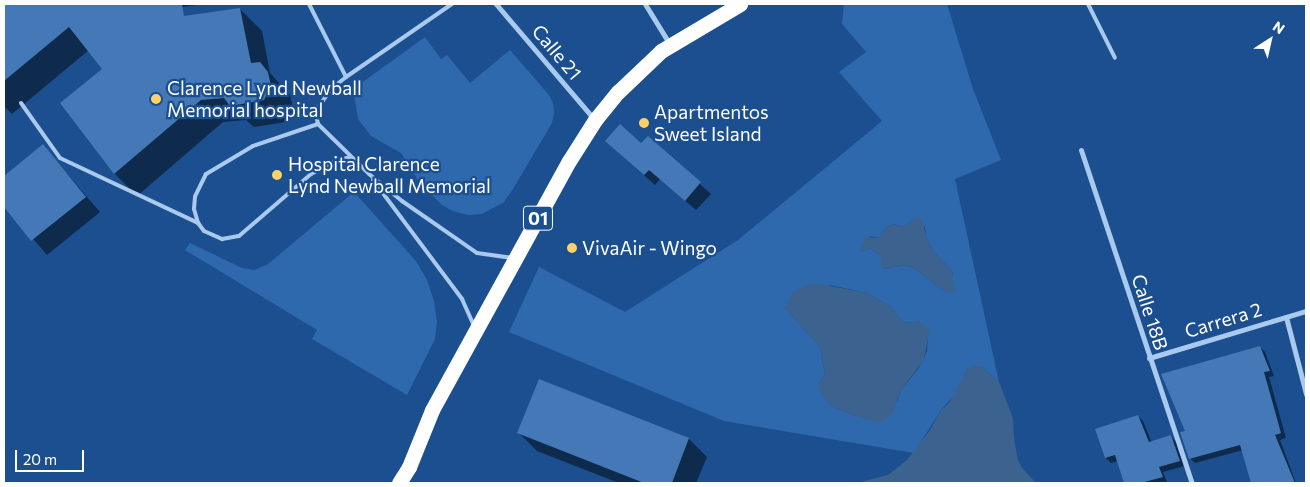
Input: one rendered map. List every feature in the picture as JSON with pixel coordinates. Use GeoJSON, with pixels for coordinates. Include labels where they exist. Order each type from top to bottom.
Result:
{"type":"FeatureCollection","features":[{"type":"Feature","properties":{"kind":"highway","name":"01"},"geometry":{"type":"LineString","coordinates":[[399,483],[409,467],[432,410],[569,161],[595,120],[618,92],[661,51],[740,4]]}},
{"type":"Feature","properties":{"kind":"street","name":"Calle 21"},"geometry":{"type":"LineString","coordinates":[[496,4],[595,120]]}},
{"type":"Feature","properties":{"kind":"street"},"geometry":{"type":"LineString","coordinates":[[645,4],[671,45]]}},
{"type":"Feature","properties":{"kind":"street","name":"Calle 18B"},"geometry":{"type":"LineString","coordinates":[[1081,150],[1192,483]]}},
{"type":"Feature","properties":{"kind":"street","name":"Carrera 2"},"geometry":{"type":"LineString","coordinates":[[1149,358],[1306,311]]}},
{"type":"Feature","properties":{"kind":"street"},"geometry":{"type":"LineString","coordinates":[[1286,317],[1306,394]]}},
{"type":"Feature","properties":{"kind":"lane"},"geometry":{"type":"LineString","coordinates":[[309,4],[346,77]]}},
{"type":"Feature","properties":{"kind":"lane"},"geometry":{"type":"LineString","coordinates":[[452,4],[331,89],[320,104],[316,115],[318,124],[369,174],[402,201],[478,253],[491,257],[516,258]]}},
{"type":"Feature","properties":{"kind":"lane"},"geometry":{"type":"LineString","coordinates":[[1088,4],[1115,58]]}},
{"type":"Feature","properties":{"kind":"lane"},"geometry":{"type":"LineString","coordinates":[[21,103],[60,158],[198,223]]}},
{"type":"Feature","properties":{"kind":"lane"},"geometry":{"type":"LineString","coordinates":[[318,124],[253,146],[206,174],[195,197],[194,210],[198,223],[204,231],[222,239],[239,236],[311,174],[336,160],[352,157]]}},
{"type":"Feature","properties":{"kind":"lane"},"geometry":{"type":"LineString","coordinates":[[369,174],[462,300],[476,331]]}},
{"type":"Feature","properties":{"kind":"shaded area"},"geometry":{"type":"Polygon","coordinates":[[[844,4],[947,4],[973,89],[1001,160],[955,179],[999,382],[982,367],[968,368],[956,393],[941,410],[914,453],[724,421],[509,332],[539,267],[625,312],[738,240],[882,121],[839,72],[866,52],[842,24],[844,4]],[[914,219],[903,227],[894,224],[887,226],[879,238],[870,236],[860,252],[870,248],[881,256],[881,265],[884,269],[904,265],[914,268],[941,289],[953,276],[952,271],[934,252],[926,237],[925,227],[914,219]],[[830,285],[785,308],[820,347],[825,374],[819,383],[830,405],[855,416],[897,402],[901,390],[919,368],[927,351],[928,339],[919,321],[913,323],[903,322],[891,307],[867,293],[830,285]]]}},
{"type":"Feature","properties":{"kind":"shaded area"},"geometry":{"type":"Polygon","coordinates":[[[425,37],[441,59],[447,55],[470,83],[510,50],[549,95],[553,103],[552,123],[513,189],[504,202],[482,214],[468,215],[453,211],[442,205],[420,183],[401,153],[371,136],[358,119],[354,95],[360,84],[425,37]]]}},
{"type":"Feature","properties":{"kind":"shaded area"},"geometry":{"type":"Polygon","coordinates":[[[354,192],[416,261],[427,280],[434,301],[437,322],[435,339],[407,395],[312,339],[317,330],[185,250],[190,243],[242,268],[254,270],[268,264],[354,192]]]}},
{"type":"Feature","properties":{"kind":"shaded area"},"geometry":{"type":"Polygon","coordinates":[[[922,218],[926,237],[934,252],[952,271],[955,291],[950,292],[941,289],[914,268],[904,265],[884,269],[881,265],[881,256],[870,248],[860,252],[865,237],[879,238],[887,226],[894,224],[903,227],[914,219],[922,218]]]}},
{"type":"Feature","properties":{"kind":"shaded area"},"geometry":{"type":"Polygon","coordinates":[[[810,284],[820,284],[867,293],[891,307],[903,322],[913,323],[919,321],[930,331],[923,361],[901,390],[892,414],[881,423],[855,416],[830,405],[819,391],[819,383],[825,374],[820,347],[785,308],[793,292],[810,284]]]}},
{"type":"Feature","properties":{"kind":"shaded area"},"geometry":{"type":"Polygon","coordinates":[[[975,365],[982,367],[999,382],[1013,418],[1018,460],[1022,468],[1036,483],[857,483],[888,475],[907,460],[930,430],[941,410],[949,403],[968,368],[975,365]]]}},
{"type":"Feature","properties":{"kind":"building"},"geometry":{"type":"Polygon","coordinates":[[[4,4],[182,4],[184,16],[240,8],[251,63],[260,62],[268,72],[271,86],[264,100],[230,106],[224,98],[201,100],[114,174],[60,103],[102,69],[69,27],[4,81],[4,4]]]}},
{"type":"Feature","properties":{"kind":"building"},"geometry":{"type":"Polygon","coordinates":[[[620,124],[641,143],[648,136],[701,182],[685,201],[649,170],[644,175],[605,141],[620,124]]]}},
{"type":"Feature","properties":{"kind":"building"},"geometry":{"type":"Polygon","coordinates":[[[43,144],[86,197],[31,241],[4,207],[4,176],[43,144]]]}},
{"type":"Feature","properties":{"kind":"building"},"geometry":{"type":"Polygon","coordinates":[[[1260,346],[1270,371],[1264,372],[1281,433],[1275,435],[1295,483],[1251,483],[1240,445],[1189,459],[1180,432],[1185,431],[1161,374],[1260,346]]]}},
{"type":"Feature","properties":{"kind":"building"},"geometry":{"type":"Polygon","coordinates":[[[539,379],[689,438],[672,483],[644,483],[517,433],[539,379]]]}},
{"type":"Feature","properties":{"kind":"building"},"geometry":{"type":"Polygon","coordinates":[[[1138,415],[1149,442],[1171,435],[1180,461],[1159,467],[1163,477],[1141,483],[1124,483],[1115,455],[1105,458],[1095,429],[1138,415]]]}},
{"type":"Feature","properties":{"kind":"place","name":"Clarence Lynd Newball Memorial hospital"},"geometry":{"type":"Point","coordinates":[156,99]}},
{"type":"Feature","properties":{"kind":"place","name":"Apartmentos Sweet Island"},"geometry":{"type":"Point","coordinates":[644,123]}},
{"type":"Feature","properties":{"kind":"place","name":"Hospital Clarence Lynd Newball Memorial"},"geometry":{"type":"Point","coordinates":[277,175]}},
{"type":"Feature","properties":{"kind":"place","name":"VivaAir - Wingo"},"geometry":{"type":"Point","coordinates":[572,248]}}]}
